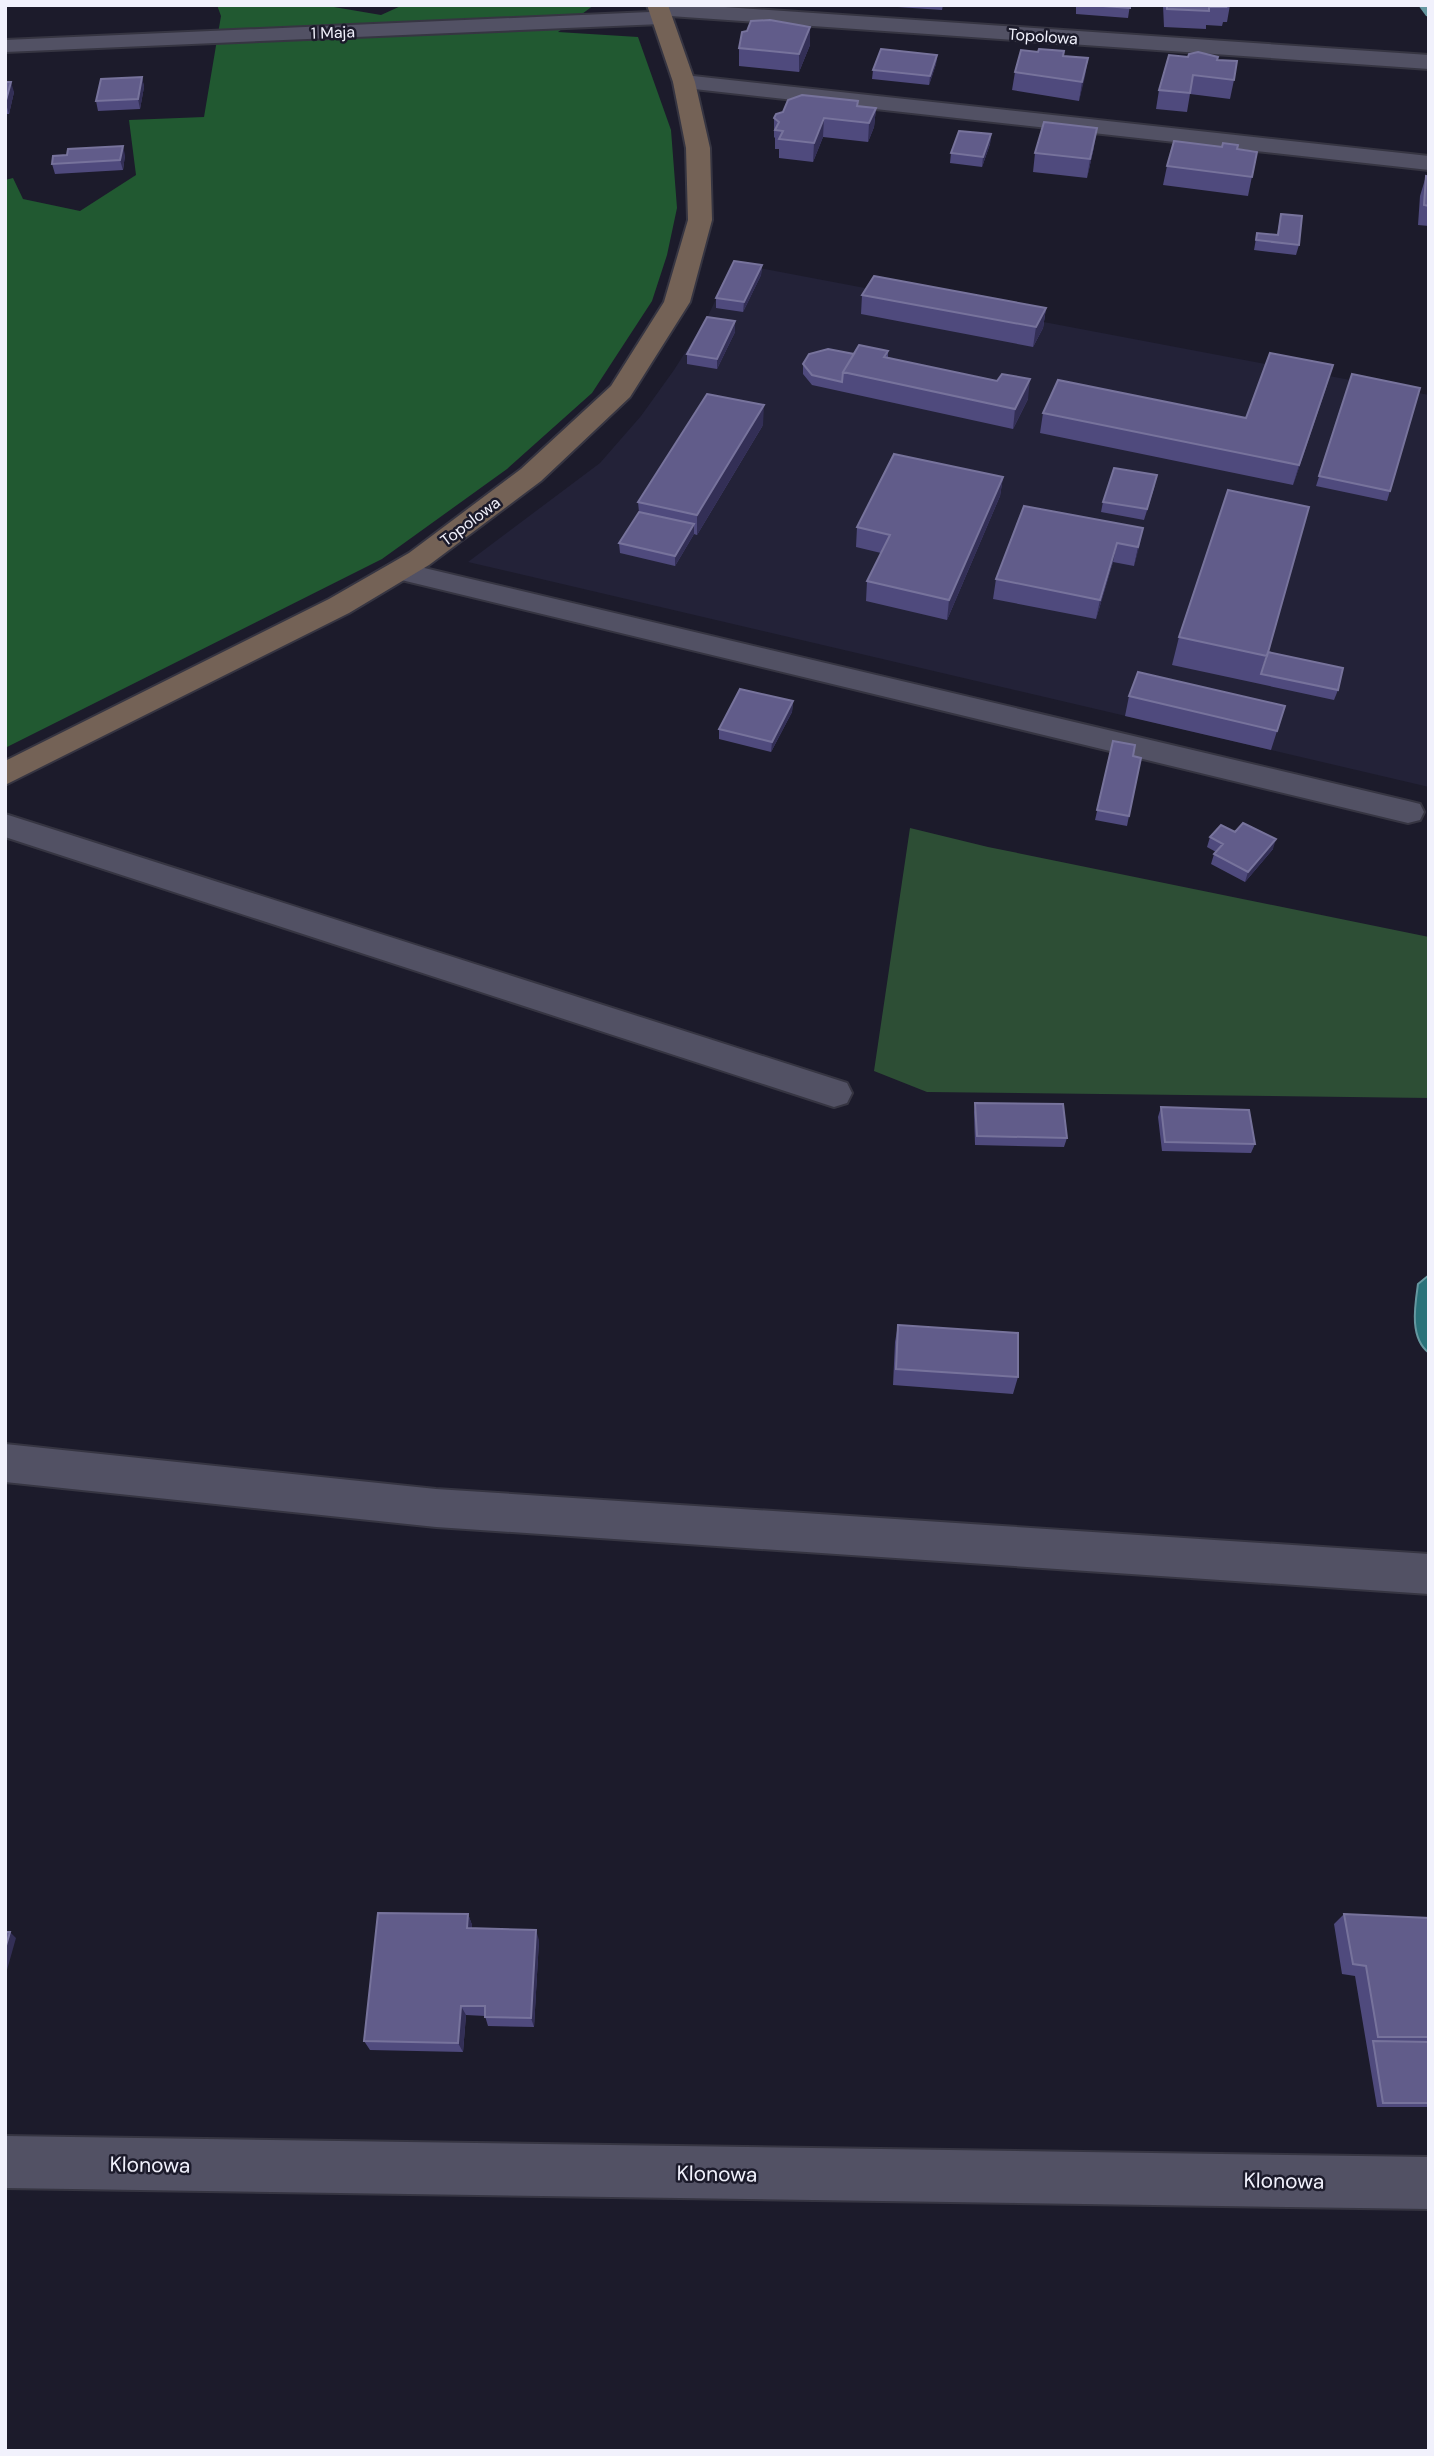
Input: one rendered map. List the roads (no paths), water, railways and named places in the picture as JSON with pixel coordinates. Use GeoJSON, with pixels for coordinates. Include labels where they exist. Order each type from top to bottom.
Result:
{"type":"FeatureCollection","features":[{"type":"Feature","properties":{"kind":"street","name":"1 Maja"},"geometry":{"type":"LineString","coordinates":[[5,46],[659,11]]}},
{"type":"Feature","properties":{"kind":"street","name":"Topolowa"},"geometry":{"type":"LineString","coordinates":[[5,774],[339,606],[399,571],[531,475],[621,391],[677,302],[700,220],[698,148],[684,82],[659,11],[1429,62]]}},
{"type":"Feature","properties":{"kind":"street"},"geometry":{"type":"LineString","coordinates":[[684,82],[1429,163]]}},
{"type":"Feature","properties":{"kind":"street"},"geometry":{"type":"LineString","coordinates":[[399,571],[1408,812]]}},
{"type":"Feature","properties":{"kind":"street"},"geometry":{"type":"LineString","coordinates":[[5,825],[834,1093]]}},
{"type":"Feature","properties":{"kind":"street"},"geometry":{"type":"LineString","coordinates":[[5,1463],[436,1508],[1429,1574]]}},
{"type":"Feature","properties":{"kind":"street","name":"Klonowa"},"geometry":{"type":"LineString","coordinates":[[5,2162],[1429,2183]]}},
{"type":"Feature","properties":{"kind":"waterway"},"geometry":{"type":"LineString","coordinates":[[1423,5],[1429,14]]}}]}
